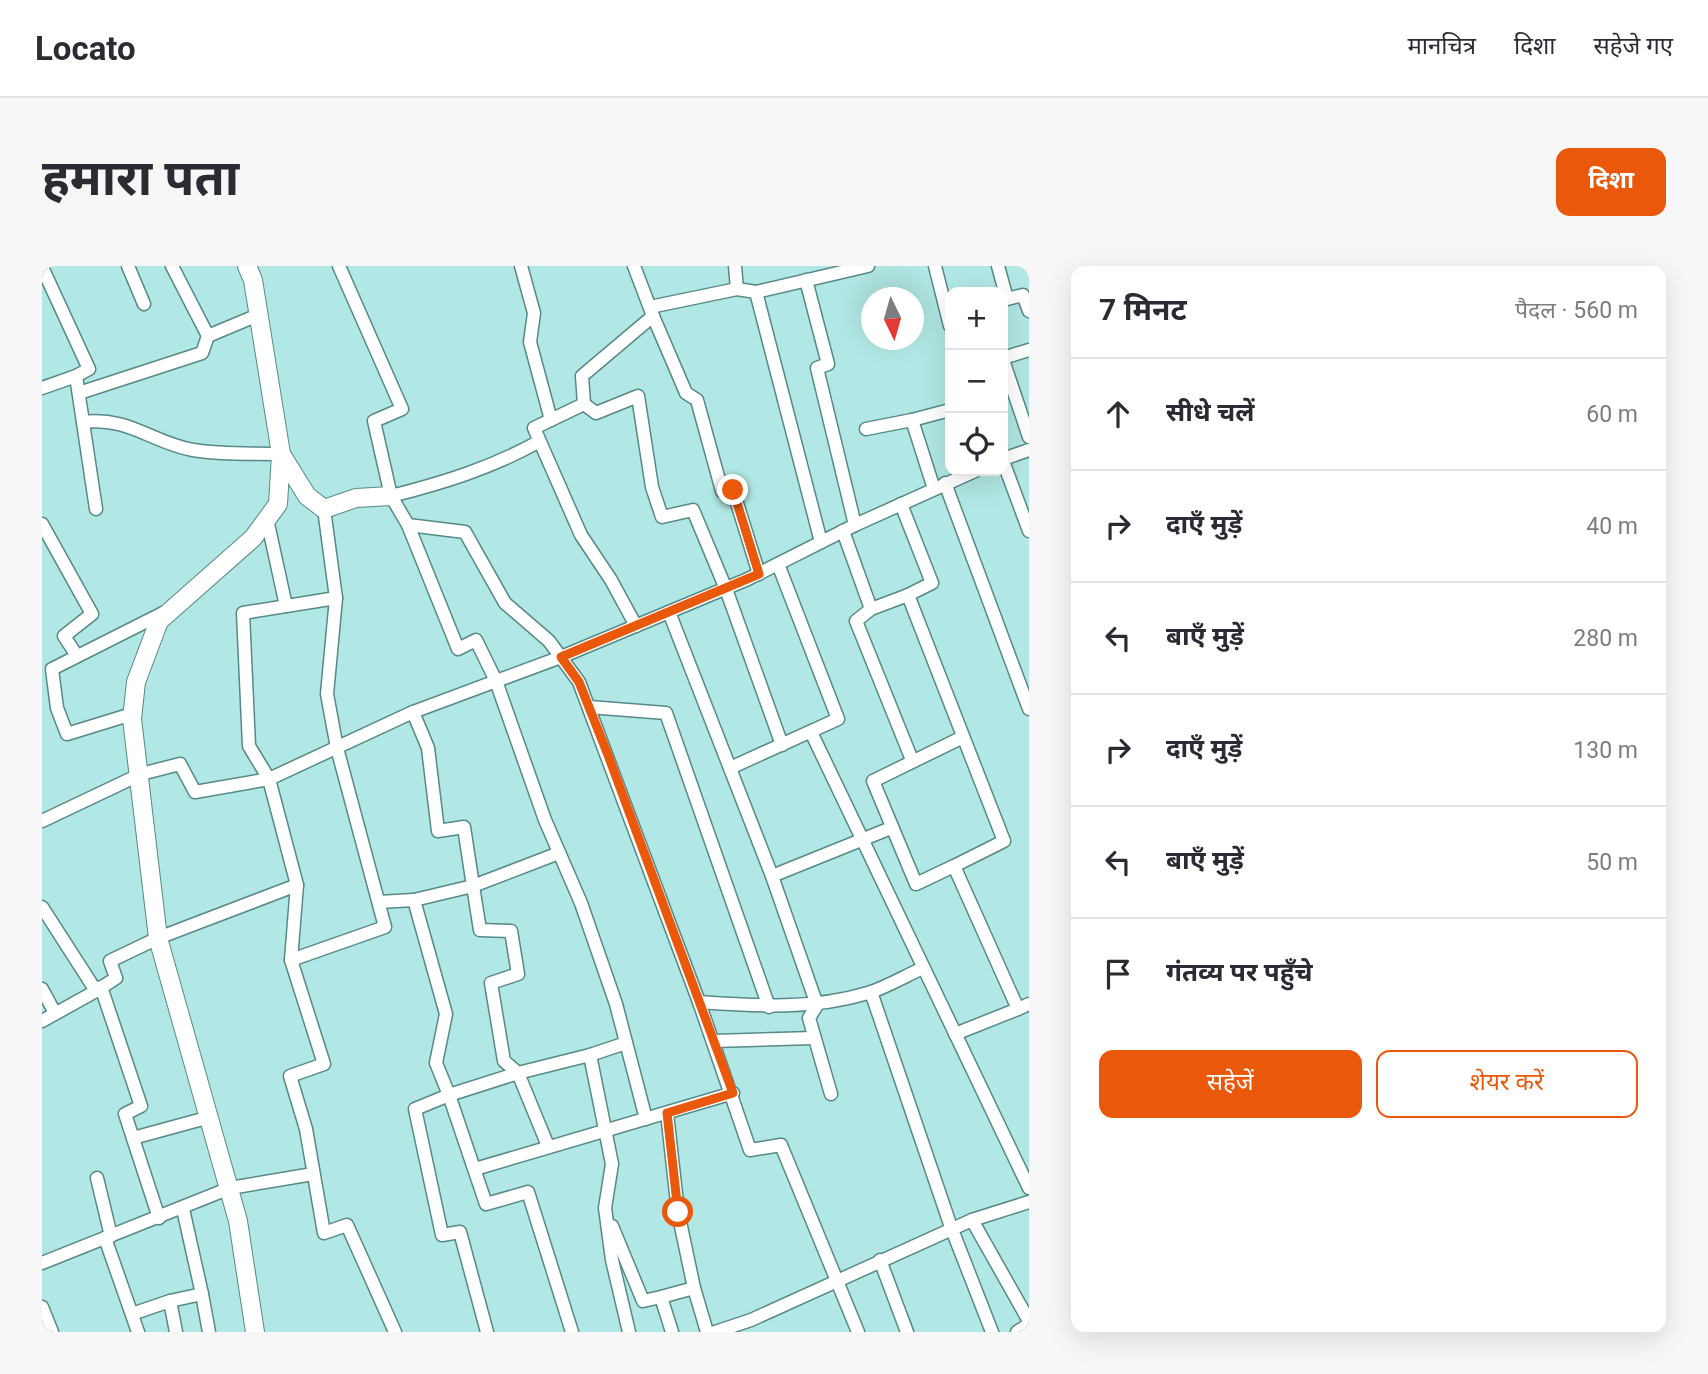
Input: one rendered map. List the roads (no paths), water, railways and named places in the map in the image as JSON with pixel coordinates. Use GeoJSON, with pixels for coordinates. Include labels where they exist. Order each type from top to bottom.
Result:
{"type":"FeatureCollection","features":[{"type":"Feature","properties":{"kind":"street"},"geometry":{"type":"LineString","coordinates":[[128,266],[144,304]]}},
{"type":"Feature","properties":{"kind":"street"},"geometry":{"type":"LineString","coordinates":[[79,393],[202,353],[208,336],[172,266]]}},
{"type":"Feature","properties":{"kind":"street"},"geometry":{"type":"LineString","coordinates":[[247,266],[253,279],[281,454],[278,505],[253,538],[159,621],[135,682],[132,714],[158,938],[230,1188],[238,1221],[255,1332]]}},
{"type":"Feature","properties":{"kind":"street"},"geometry":{"type":"LineString","coordinates":[[339,266],[401,409],[374,421],[391,496],[408,525],[435,600],[457,649],[476,640],[496,681],[559,852],[581,903],[626,1043],[646,1119]]}},
{"type":"Feature","properties":{"kind":"street"},"geometry":{"type":"LineString","coordinates":[[521,266],[534,313],[530,342],[551,419]]}},
{"type":"Feature","properties":{"kind":"street"},"geometry":{"type":"LineString","coordinates":[[634,266],[687,393],[697,400],[722,491],[733,490],[759,574]]}},
{"type":"Feature","properties":{"kind":"street"},"geometry":{"type":"LineString","coordinates":[[735,266],[737,289]]}},
{"type":"Feature","properties":{"kind":"street"},"geometry":{"type":"LineString","coordinates":[[782,745],[726,589],[693,510],[662,517],[652,487],[638,396],[596,413],[584,404],[582,376],[651,312],[737,289],[756,292],[850,268],[868,266]]}},
{"type":"Feature","properties":{"kind":"street"},"geometry":{"type":"LineString","coordinates":[[935,266],[945,306]]}},
{"type":"Feature","properties":{"kind":"street"},"geometry":{"type":"LineString","coordinates":[[998,266],[1007,299],[1023,295],[1029,311]]}},
{"type":"Feature","properties":{"kind":"street"},"geometry":{"type":"LineString","coordinates":[[42,267],[89,369],[42,388]]}},
{"type":"Feature","properties":{"kind":"street"},"geometry":{"type":"LineString","coordinates":[[806,281],[828,364],[817,368],[849,528],[871,609]]}},
{"type":"Feature","properties":{"kind":"street"},"geometry":{"type":"LineString","coordinates":[[756,292],[821,542]]}},
{"type":"Feature","properties":{"kind":"street"},"geometry":{"type":"LineString","coordinates":[[208,336],[258,315]]}},
{"type":"Feature","properties":{"kind":"street"},"geometry":{"type":"LineString","coordinates":[[1008,357],[1029,350]]}},
{"type":"Feature","properties":{"kind":"street"},"geometry":{"type":"LineString","coordinates":[[1008,374],[1029,437]]}},
{"type":"Feature","properties":{"kind":"street"},"geometry":{"type":"LineString","coordinates":[[76,376],[96,509]]}},
{"type":"Feature","properties":{"kind":"street"},"geometry":{"type":"LineString","coordinates":[[584,404],[534,428],[581,536],[611,580],[636,626]]}},
{"type":"Feature","properties":{"kind":"street"},"geometry":{"type":"LineString","coordinates":[[866,429],[945,411]]}},
{"type":"Feature","properties":{"kind":"street"},"geometry":{"type":"LineString","coordinates":[[912,419],[1029,709]]}},
{"type":"Feature","properties":{"kind":"street"},"geometry":{"type":"LineString","coordinates":[[83,422],[99,420],[133,426],[192,450],[281,454]]}},
{"type":"Feature","properties":{"kind":"street"},"geometry":{"type":"LineString","coordinates":[[324,509],[356,498],[391,496],[460,478],[505,460],[538,442]]}},
{"type":"Feature","properties":{"kind":"street"},"geometry":{"type":"LineString","coordinates":[[1008,458],[1029,450]]}},
{"type":"Feature","properties":{"kind":"street"},"geometry":{"type":"LineString","coordinates":[[281,454],[307,496],[324,509],[336,598],[327,694],[337,748],[385,927],[291,960]]}},
{"type":"Feature","properties":{"kind":"street"},"geometry":{"type":"LineString","coordinates":[[1008,474],[1029,531]]}},
{"type":"Feature","properties":{"kind":"street"},"geometry":{"type":"LineString","coordinates":[[42,821],[141,774],[180,764],[195,792],[269,779],[413,712],[561,657],[726,589],[849,528],[963,476]]}},
{"type":"Feature","properties":{"kind":"street"},"geometry":{"type":"LineString","coordinates":[[901,504],[932,583],[871,609],[856,621],[912,760]]}},
{"type":"Feature","properties":{"kind":"street"},"geometry":{"type":"LineString","coordinates":[[267,519],[286,606]]}},
{"type":"Feature","properties":{"kind":"street"},"geometry":{"type":"LineString","coordinates":[[42,524],[92,614],[64,636],[77,656]]}},
{"type":"Feature","properties":{"kind":"street"},"geometry":{"type":"LineString","coordinates":[[408,525],[465,532],[505,603],[549,641],[579,682],[733,1093],[750,1150],[781,1145],[858,1332]]}},
{"type":"Feature","properties":{"kind":"street"},"geometry":{"type":"LineString","coordinates":[[730,768],[838,719],[778,564]]}},
{"type":"Feature","properties":{"kind":"street"},"geometry":{"type":"LineString","coordinates":[[908,595],[961,738],[1004,842],[916,884],[873,781],[961,738]]}},
{"type":"Feature","properties":{"kind":"street"},"geometry":{"type":"LineString","coordinates":[[336,598],[243,613],[249,746],[269,779],[297,885],[291,960],[324,1064],[290,1076],[306,1129],[324,1233],[347,1225],[395,1332]]}},
{"type":"Feature","properties":{"kind":"street"},"geometry":{"type":"LineString","coordinates":[[132,714],[66,734],[57,708],[52,669],[178,606]]}},
{"type":"Feature","properties":{"kind":"street"},"geometry":{"type":"LineString","coordinates":[[668,612],[772,876],[817,1005]]}},
{"type":"Feature","properties":{"kind":"street"},"geometry":{"type":"LineString","coordinates":[[589,708],[666,713],[769,1007]]}},
{"type":"Feature","properties":{"kind":"street"},"geometry":{"type":"LineString","coordinates":[[413,712],[428,748],[438,831],[464,827],[480,930],[511,931],[518,974],[491,983],[504,1061],[518,1073],[548,1146]]}},
{"type":"Feature","properties":{"kind":"street"},"geometry":{"type":"LineString","coordinates":[[811,732],[1029,1188]]}},
{"type":"Feature","properties":{"kind":"street"},"geometry":{"type":"LineString","coordinates":[[772,876],[891,828]]}},
{"type":"Feature","properties":{"kind":"street"},"geometry":{"type":"LineString","coordinates":[[379,902],[414,900],[473,886],[559,852]]}},
{"type":"Feature","properties":{"kind":"street"},"geometry":{"type":"LineString","coordinates":[[954,866],[1024,1006],[955,1034]]}},
{"type":"Feature","properties":{"kind":"street"},"geometry":{"type":"LineString","coordinates":[[42,1021],[116,978],[110,961],[158,938],[297,885]]}},
{"type":"Feature","properties":{"kind":"street"},"geometry":{"type":"LineString","coordinates":[[414,900],[446,1014],[436,1063],[486,1205],[528,1192],[572,1332]]}},
{"type":"Feature","properties":{"kind":"street"},"geometry":{"type":"LineString","coordinates":[[42,907],[98,989],[141,1106],[125,1114],[159,1218]]}},
{"type":"Feature","properties":{"kind":"street"},"geometry":{"type":"LineString","coordinates":[[699,1002],[769,1007],[817,1005],[871,992],[923,968]]}},
{"type":"Feature","properties":{"kind":"street"},"geometry":{"type":"LineString","coordinates":[[42,989],[55,1013]]}},
{"type":"Feature","properties":{"kind":"street"},"geometry":{"type":"LineString","coordinates":[[871,992],[951,1227],[992,1332]]}},
{"type":"Feature","properties":{"kind":"street"},"geometry":{"type":"LineString","coordinates":[[817,1005],[809,1018],[831,1094]]}},
{"type":"Feature","properties":{"kind":"street"},"geometry":{"type":"LineString","coordinates":[[713,1041],[813,1038]]}},
{"type":"Feature","properties":{"kind":"street"},"geometry":{"type":"LineString","coordinates":[[487,1332],[460,1232],[442,1235],[415,1109],[518,1073],[626,1043]]}},
{"type":"Feature","properties":{"kind":"street"},"geometry":{"type":"LineString","coordinates":[[590,1055],[612,1164],[605,1208],[612,1261],[629,1332]]}},
{"type":"Feature","properties":{"kind":"street"},"geometry":{"type":"LineString","coordinates":[[475,1169],[733,1093]]}},
{"type":"Feature","properties":{"kind":"street"},"geometry":{"type":"LineString","coordinates":[[667,1113],[678,1212],[694,1289],[707,1332]]}},
{"type":"Feature","properties":{"kind":"street"},"geometry":{"type":"LineString","coordinates":[[133,1138],[210,1117]]}},
{"type":"Feature","properties":{"kind":"street"},"geometry":{"type":"LineString","coordinates":[[42,1263],[230,1188],[313,1174]]}},
{"type":"Feature","properties":{"kind":"street"},"geometry":{"type":"LineString","coordinates":[[97,1178],[108,1237],[138,1332]]}},
{"type":"Feature","properties":{"kind":"street"},"geometry":{"type":"LineString","coordinates":[[715,1332],[754,1328],[837,1280],[951,1227],[1029,1202]]}},
{"type":"Feature","properties":{"kind":"street"},"geometry":{"type":"LineString","coordinates":[[605,1208],[643,1301]]}},
{"type":"Feature","properties":{"kind":"street"},"geometry":{"type":"LineString","coordinates":[[183,1209],[209,1332]]}},
{"type":"Feature","properties":{"kind":"street"},"geometry":{"type":"LineString","coordinates":[[972,1220],[1029,1322],[1017,1332]]}},
{"type":"Feature","properties":{"kind":"street"},"geometry":{"type":"LineString","coordinates":[[880,1260],[907,1332]]}},
{"type":"Feature","properties":{"kind":"street"},"geometry":{"type":"LineString","coordinates":[[623,1308],[694,1289]]}},
{"type":"Feature","properties":{"kind":"street"},"geometry":{"type":"LineString","coordinates":[[132,1314],[202,1294]]}},
{"type":"Feature","properties":{"kind":"street"},"geometry":{"type":"LineString","coordinates":[[661,1297],[672,1332]]}},
{"type":"Feature","properties":{"kind":"street"},"geometry":{"type":"LineString","coordinates":[[170,1301],[176,1332]]}},
{"type":"Feature","properties":{"kind":"street"},"geometry":{"type":"LineString","coordinates":[[43,1312],[52,1332]]}}]}
